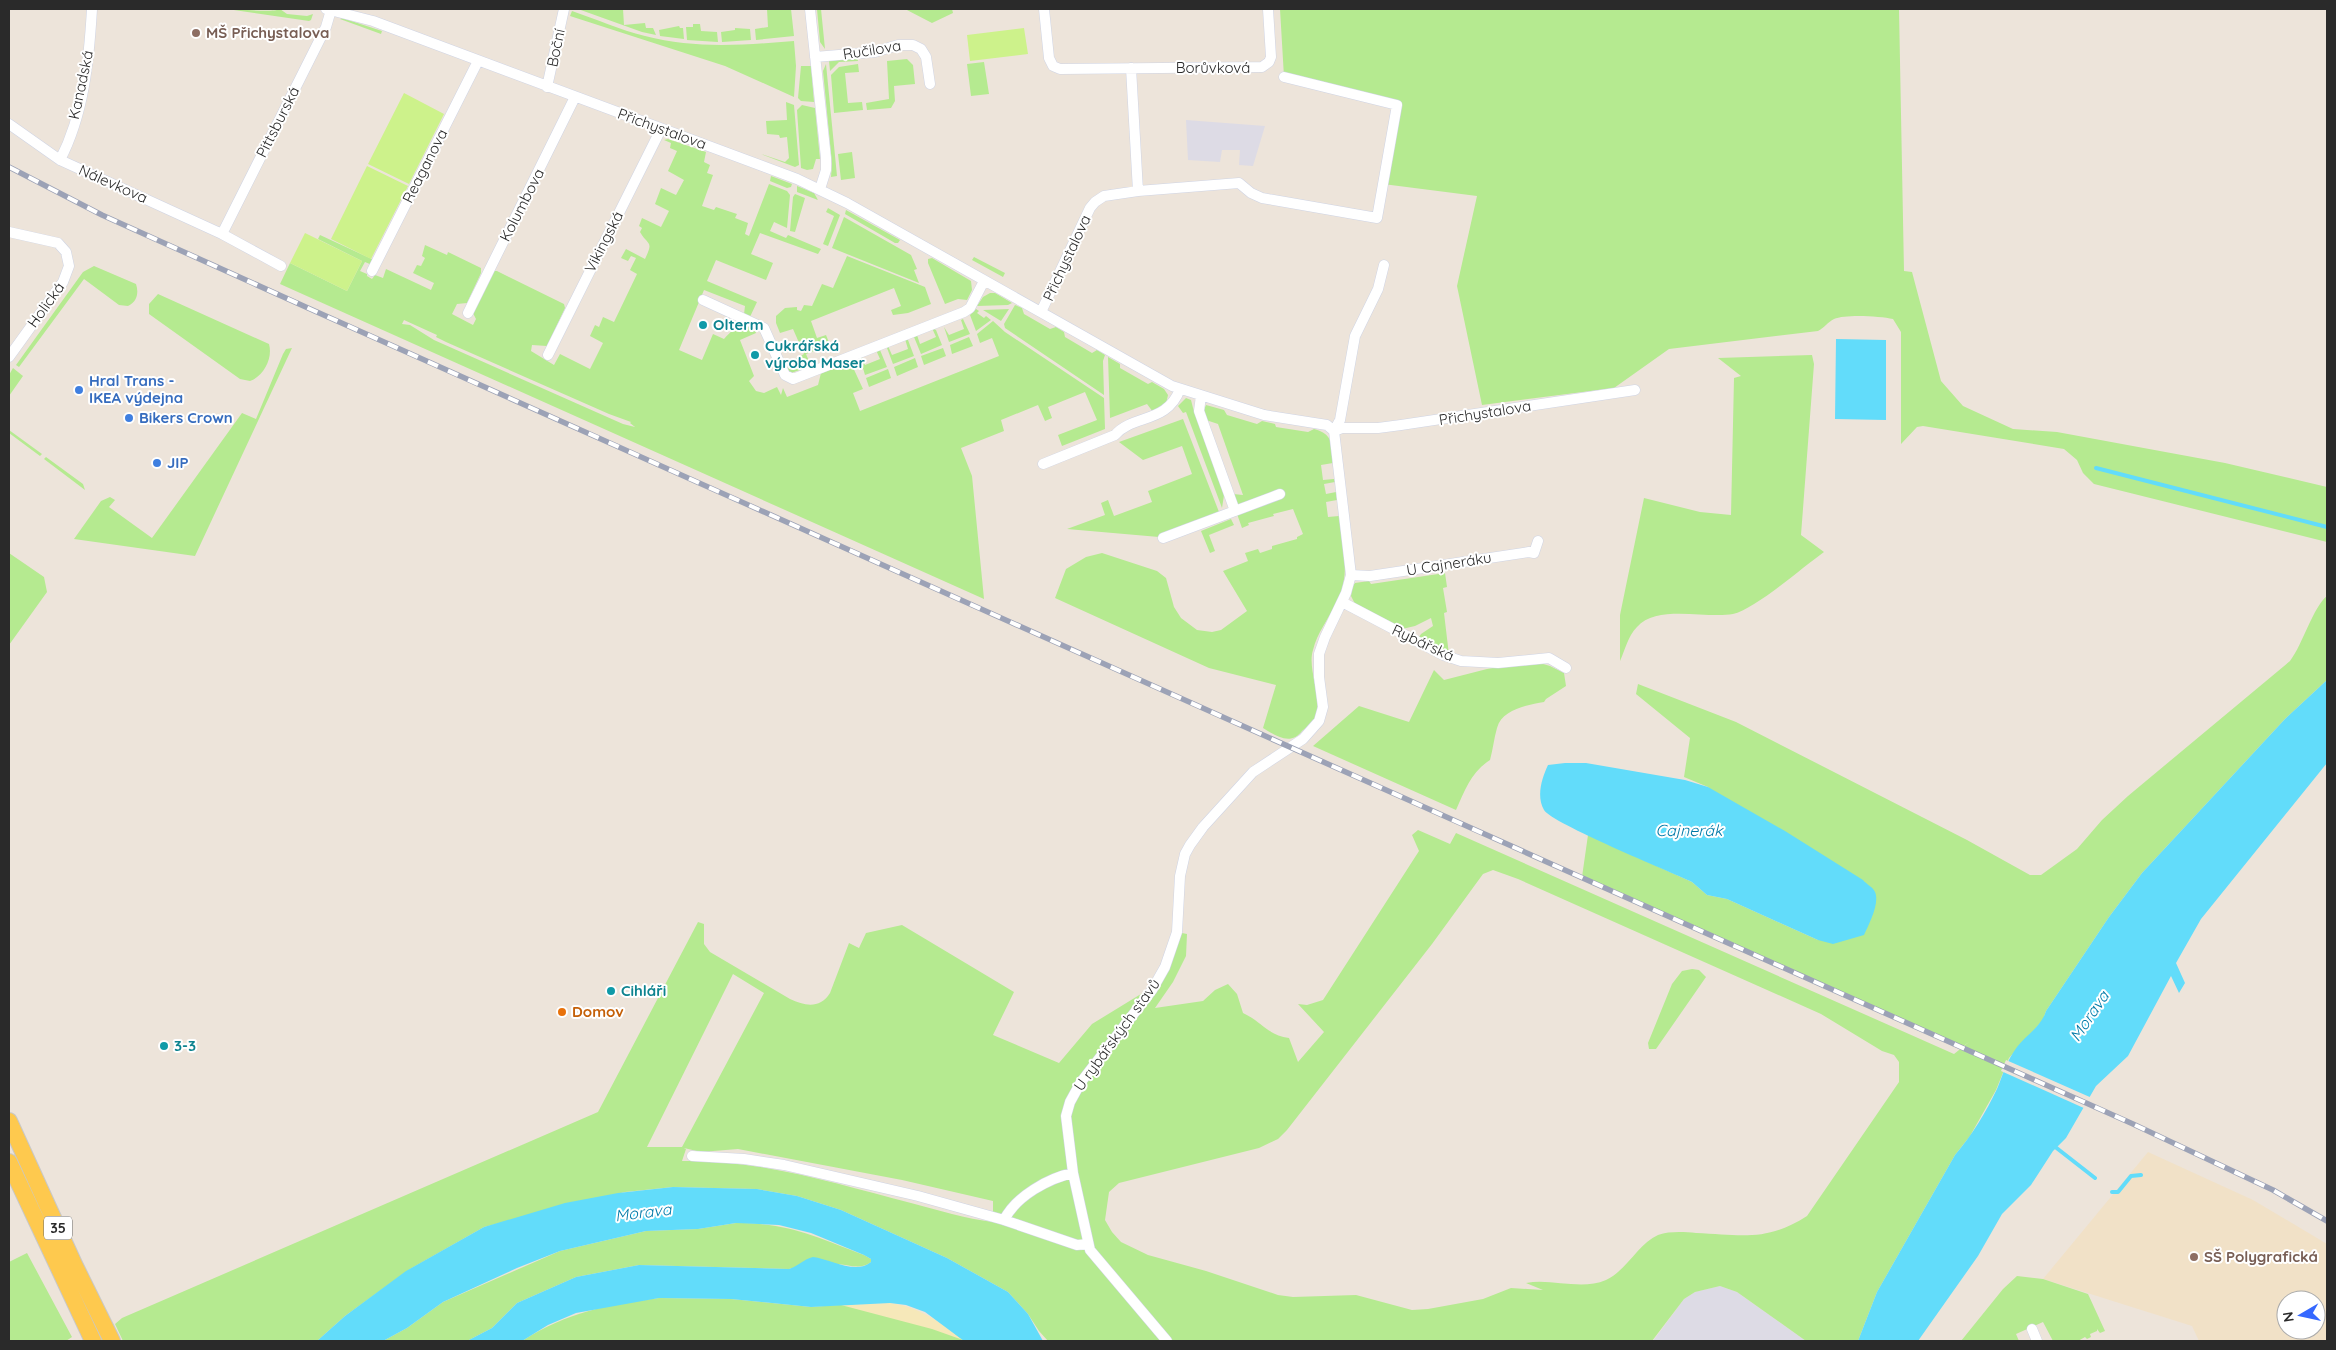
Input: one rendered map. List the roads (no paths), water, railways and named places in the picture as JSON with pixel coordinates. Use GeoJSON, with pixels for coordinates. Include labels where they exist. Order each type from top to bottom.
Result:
{"type":"FeatureCollection","features":[{"type":"Feature","properties":{"kind":"main road","name":"35"},"geometry":{"type":"LineString","coordinates":[[9,1121],[110,1337]]}},
{"type":"Feature","properties":{"kind":"main road","name":"35"},"geometry":{"type":"LineString","coordinates":[[9,1162],[93,1341]]}},
{"type":"Feature","properties":{"kind":"street","name":"Kanadská"},"geometry":{"type":"LineString","coordinates":[[60,160],[68,143],[80,101],[90,53],[92,9]]}},
{"type":"Feature","properties":{"kind":"street","name":"Přichystalova"},"geometry":{"type":"LineString","coordinates":[[328,9],[368,19],[820,189],[1180,389],[1201,396],[1270,416],[1327,425],[1334,431],[1342,428],[1378,428],[1402,425],[1635,390]]}},
{"type":"Feature","properties":{"kind":"street","name":"Pittsburská"},"geometry":{"type":"LineString","coordinates":[[222,234],[326,27],[328,9]]}},
{"type":"Feature","properties":{"kind":"street","name":"Boční"},"geometry":{"type":"LineString","coordinates":[[547,87],[564,9]]}},
{"type":"Feature","properties":{"kind":"street"},"geometry":{"type":"LineString","coordinates":[[810,9],[826,158],[826,170],[820,189]]}},
{"type":"Feature","properties":{"kind":"street","name":"Borůvková"},"geometry":{"type":"LineString","coordinates":[[1044,9],[1049,58],[1055,67],[1131,68],[1256,68],[1265,66],[1269,62],[1271,53],[1268,9]]}},
{"type":"Feature","properties":{"kind":"street","name":"Ručilova"},"geometry":{"type":"LineString","coordinates":[[815,57],[875,52],[898,44],[913,45],[921,49],[926,57],[930,84]]}},
{"type":"Feature","properties":{"kind":"street","name":"Reaganova"},"geometry":{"type":"LineString","coordinates":[[372,271],[478,60]]}},
{"type":"Feature","properties":{"kind":"street"},"geometry":{"type":"LineString","coordinates":[[1131,68],[1138,191]]}},
{"type":"Feature","properties":{"kind":"street","name":"Přichystalova"},"geometry":{"type":"LineString","coordinates":[[1041,312],[1095,202],[1104,196],[1138,191],[1239,183],[1251,193],[1262,198],[1377,218],[1397,105],[1284,76]]}},
{"type":"Feature","properties":{"kind":"street","name":"Kolumbova"},"geometry":{"type":"LineString","coordinates":[[468,313],[576,97]]}},
{"type":"Feature","properties":{"kind":"street","name":"Nálevkova"},"geometry":{"type":"LineString","coordinates":[[9,124],[60,160],[222,234],[281,266]]}},
{"type":"Feature","properties":{"kind":"street","name":"Vikingská"},"geometry":{"type":"LineString","coordinates":[[548,355],[661,129]]}},
{"type":"Feature","properties":{"kind":"street","name":"Holická"},"geometry":{"type":"LineString","coordinates":[[9,232],[58,243],[68,256],[69,266],[63,282],[9,357]]}},
{"type":"Feature","properties":{"kind":"street"},"geometry":{"type":"LineString","coordinates":[[1351,575],[1334,431],[1340,420],[1356,336],[1378,289],[1384,265]]}},
{"type":"Feature","properties":{"kind":"street"},"geometry":{"type":"LineString","coordinates":[[703,300],[764,328],[784,375],[793,379],[964,312],[970,308],[984,281]]}},
{"type":"Feature","properties":{"kind":"street"},"geometry":{"type":"LineString","coordinates":[[1043,464],[1115,435],[1120,429],[1159,414],[1176,400],[1180,389]]}},
{"type":"Feature","properties":{"kind":"street"},"geometry":{"type":"LineString","coordinates":[[1201,396],[1199,411],[1235,511]]}},
{"type":"Feature","properties":{"kind":"street"},"geometry":{"type":"LineString","coordinates":[[1163,538],[1280,494]]}},
{"type":"Feature","properties":{"kind":"street","name":"U Cajneráku"},"geometry":{"type":"LineString","coordinates":[[1351,575],[1370,576],[1526,552],[1534,553],[1538,541]]}},
{"type":"Feature","properties":{"kind":"street","name":"U rybářských stavů"},"geometry":{"type":"LineString","coordinates":[[1167,1341],[1094,1255],[1088,1244],[1073,1172],[1066,1116],[1070,1102],[1081,1082],[1105,1048],[1152,990],[1167,962],[1177,932],[1180,876],[1185,854],[1203,828],[1254,772],[1303,739],[1317,726],[1323,707],[1318,677],[1319,654],[1342,602],[1351,575]]}},
{"type":"Feature","properties":{"kind":"street","name":"Rybářská"},"geometry":{"type":"LineString","coordinates":[[1342,602],[1431,649],[1461,661],[1498,664],[1549,658],[1566,668]]}},
{"type":"Feature","properties":{"kind":"street"},"geometry":{"type":"LineString","coordinates":[[692,1156],[744,1158],[784,1166],[918,1196],[1004,1220],[1076,1244],[1088,1244]]}},
{"type":"Feature","properties":{"kind":"street"},"geometry":{"type":"LineString","coordinates":[[1004,1220],[1013,1208],[1033,1191],[1054,1179],[1073,1172]]}},
{"type":"Feature","properties":{"kind":"street"},"geometry":{"type":"LineString","coordinates":[[2032,1329],[2037,1341]]}},
{"type":"Feature","properties":{"kind":"water"},"geometry":{"type":"Polygon","coordinates":[[[1836,339],[1886,340],[1886,420],[1835,419],[1836,339]]]}},
{"type":"Feature","properties":{"kind":"water","name":"Morava"},"geometry":{"type":"Polygon","coordinates":[[[2327,680],[2327,763],[2201,919],[2176,963],[2185,983],[2179,993],[2171,976],[2128,1056],[2096,1086],[2066,1138],[2053,1151],[2031,1185],[2002,1214],[1978,1256],[1918,1341],[1858,1341],[1877,1292],[1955,1155],[1983,1115],[1997,1089],[2010,1057],[2021,1042],[2041,1022],[2046,1011],[2109,917],[2142,873],[2285,719],[2327,680]]]}},
{"type":"Feature","properties":{"kind":"water","name":"Cajnerák"},"geometry":{"type":"Polygon","coordinates":[[[1586,763],[1685,780],[1708,787],[1785,831],[1863,880],[1874,890],[1876,897],[1875,908],[1864,935],[1833,944],[1818,940],[1727,899],[1707,895],[1692,882],[1589,836],[1552,817],[1544,810],[1540,799],[1542,781],[1548,765],[1586,763]]]}},
{"type":"Feature","properties":{"kind":"water","name":"Morava"},"geometry":{"type":"Polygon","coordinates":[[[673,1187],[757,1189],[797,1196],[841,1210],[947,1258],[1008,1292],[1028,1314],[1043,1341],[964,1341],[925,1312],[906,1305],[890,1303],[811,1307],[731,1299],[659,1298],[576,1313],[548,1325],[522,1341],[467,1341],[492,1328],[517,1303],[576,1277],[639,1265],[789,1269],[813,1257],[851,1267],[865,1266],[871,1262],[871,1259],[864,1255],[811,1233],[779,1225],[736,1223],[698,1229],[646,1231],[560,1251],[517,1268],[443,1302],[407,1328],[383,1341],[317,1341],[345,1316],[406,1271],[484,1227],[565,1203],[618,1193],[673,1187]]]}},
{"type":"Feature","properties":{"kind":"waterway"},"geometry":{"type":"LineString","coordinates":[[2096,468],[2327,527]]}},
{"type":"Feature","properties":{"kind":"waterway"},"geometry":{"type":"LineString","coordinates":[[2054,1146],[2095,1178]]}},
{"type":"Feature","properties":{"kind":"waterway"},"geometry":{"type":"LineString","coordinates":[[2112,1192],[2118,1192],[2131,1176],[2141,1175]]}},
{"type":"Feature","properties":{"kind":"railway"},"geometry":{"type":"LineString","coordinates":[[9,167],[102,215],[308,308],[2133,1124],[2273,1190],[2327,1221]]}},
{"type":"Feature","properties":{"kind":"place","name":"MŠ Přichystalova"},"geometry":{"type":"Point","coordinates":[196,33]}},
{"type":"Feature","properties":{"kind":"place","name":"Olterm"},"geometry":{"type":"Point","coordinates":[703,325]}},
{"type":"Feature","properties":{"kind":"place","name":"Cukrářská výroba Maser"},"geometry":{"type":"Point","coordinates":[755,355]}},
{"type":"Feature","properties":{"kind":"place","name":"Hral Trans - IKEA výdejna"},"geometry":{"type":"Point","coordinates":[79,390]}},
{"type":"Feature","properties":{"kind":"place","name":"Bikers Crown"},"geometry":{"type":"Point","coordinates":[129,418]}},
{"type":"Feature","properties":{"kind":"place","name":"JIP"},"geometry":{"type":"Point","coordinates":[157,463]}},
{"type":"Feature","properties":{"kind":"place","name":"Cihláři"},"geometry":{"type":"Point","coordinates":[611,991]}},
{"type":"Feature","properties":{"kind":"place","name":"Domov"},"geometry":{"type":"Point","coordinates":[562,1012]}},
{"type":"Feature","properties":{"kind":"place","name":"3-3"},"geometry":{"type":"Point","coordinates":[164,1046]}},
{"type":"Feature","properties":{"kind":"place","name":"SŠ Polygrafická"},"geometry":{"type":"Point","coordinates":[2194,1257]}}]}
